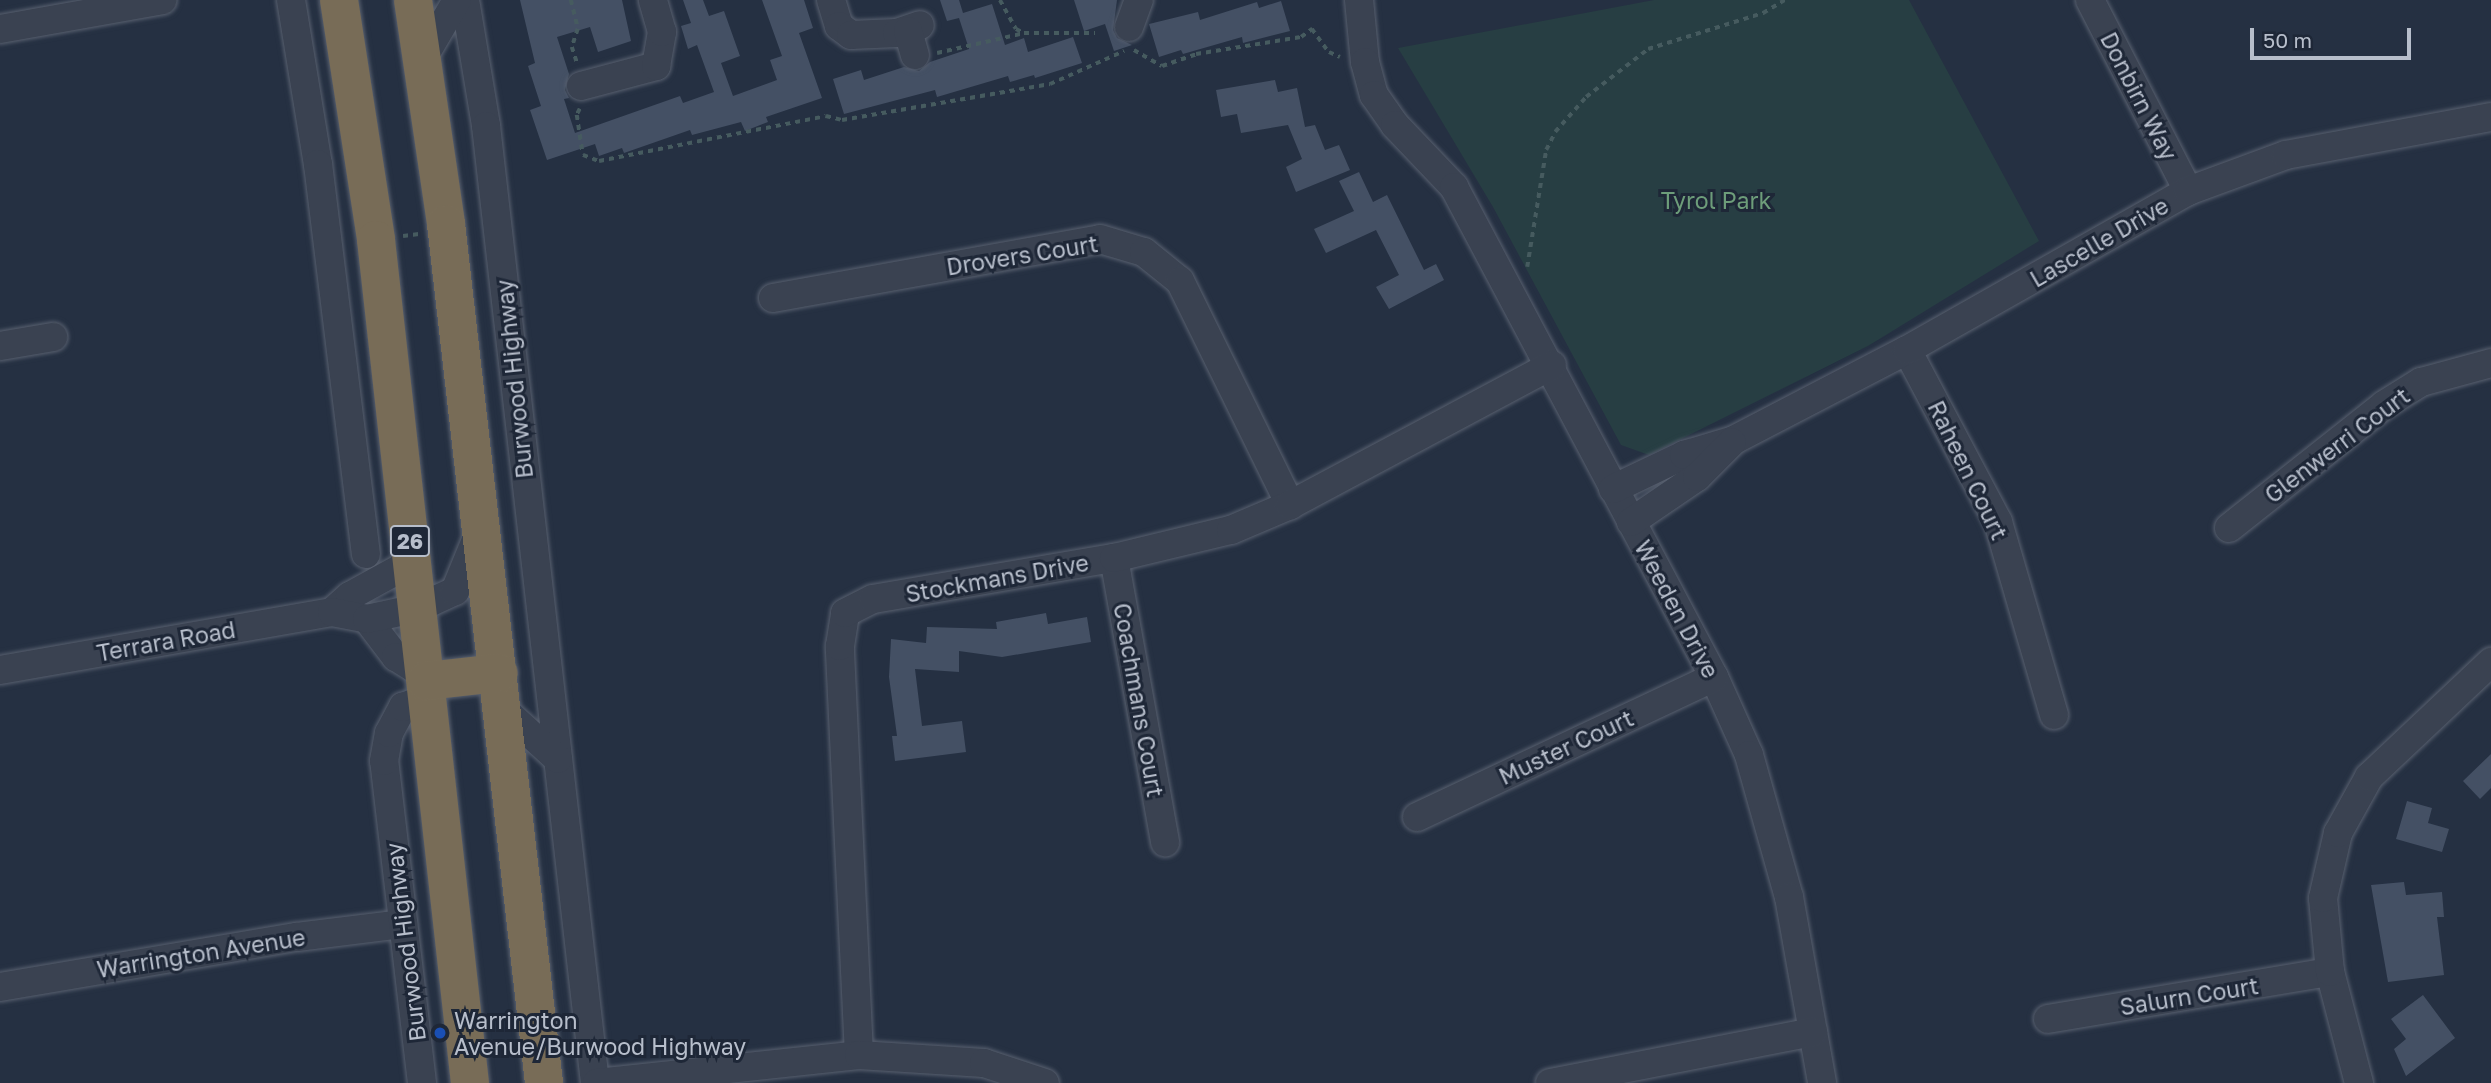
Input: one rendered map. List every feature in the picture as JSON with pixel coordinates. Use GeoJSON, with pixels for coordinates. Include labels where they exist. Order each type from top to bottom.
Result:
{"type":"FeatureCollection","features":[{"type":"Feature","properties":{"kind":"highway","name":"Burwood Highway"},"geometry":{"type":"LineString","coordinates":[[339,0],[376,240],[470,1083]]}},
{"type":"Feature","properties":{"kind":"highway"},"geometry":{"type":"LineString","coordinates":[[413,0],[423,58],[501,691],[544,1083]]}},
{"type":"Feature","properties":{"kind":"highway"},"geometry":{"type":"LineString","coordinates":[[427,685],[501,691]]}},
{"type":"Feature","properties":{"kind":"street"},"geometry":{"type":"LineString","coordinates":[[0,29],[162,0]]}},
{"type":"Feature","properties":{"kind":"street"},"geometry":{"type":"LineString","coordinates":[[291,0],[318,164],[366,554]]}},
{"type":"Feature","properties":{"kind":"street"},"geometry":{"type":"LineString","coordinates":[[423,58],[457,0]]}},
{"type":"Feature","properties":{"kind":"street","name":"Burwood Highway"},"geometry":{"type":"LineString","coordinates":[[465,0],[488,139],[596,1083]]}},
{"type":"Feature","properties":{"kind":"street"},"geometry":{"type":"LineString","coordinates":[[581,86],[656,66],[662,32],[653,0]]}},
{"type":"Feature","properties":{"kind":"street"},"geometry":{"type":"LineString","coordinates":[[831,0],[839,26],[851,35],[914,37]]}},
{"type":"Feature","properties":{"kind":"street"},"geometry":{"type":"LineString","coordinates":[[1129,27],[1139,0]]}},
{"type":"Feature","properties":{"kind":"street","name":"Donbirn Way"},"geometry":{"type":"LineString","coordinates":[[2090,0],[2188,191]]}},
{"type":"Feature","properties":{"kind":"street","name":"Weeden Drive"},"geometry":{"type":"LineString","coordinates":[[1360,9],[1374,95],[1395,125],[1442,170],[1552,365],[1630,522],[1714,677],[1749,755],[1770,820],[1822,1083]]}},
{"type":"Feature","properties":{"kind":"street","name":"Lascelle Drive"},"geometry":{"type":"LineString","coordinates":[[1613,489],[1684,455],[1734,440],[1907,350],[2188,191],[2286,155],[2491,117]]}},
{"type":"Feature","properties":{"kind":"street","name":"Drovers Court"},"geometry":{"type":"LineString","coordinates":[[774,298],[1100,239],[1144,252],[1180,281],[1290,505]]}},
{"type":"Feature","properties":{"kind":"street"},"geometry":{"type":"LineString","coordinates":[[0,346],[53,337]]}},
{"type":"Feature","properties":{"kind":"street","name":"Raheen Court"},"geometry":{"type":"LineString","coordinates":[[1907,350],[1998,522],[2054,715]]}},
{"type":"Feature","properties":{"kind":"street","name":"Glenwerri Court"},"geometry":{"type":"LineString","coordinates":[[2230,527],[2384,405],[2421,382],[2491,363]]}},
{"type":"Feature","properties":{"kind":"street","name":"Stockmans Drive"},"geometry":{"type":"LineString","coordinates":[[859,1055],[840,646],[845,614],[873,599],[1182,545],[1290,505],[1552,365]]}},
{"type":"Feature","properties":{"kind":"street","name":"Lascelle Drive"},"geometry":{"type":"LineString","coordinates":[[1630,522],[1697,477],[1734,440]]}},
{"type":"Feature","properties":{"kind":"street"},"geometry":{"type":"LineString","coordinates":[[359,493],[411,544]]}},
{"type":"Feature","properties":{"kind":"street","name":"Terrara Road"},"geometry":{"type":"LineString","coordinates":[[0,670],[332,612],[367,619],[418,608],[455,591],[481,528]]}},
{"type":"Feature","properties":{"kind":"street","name":"Terrara Road"},"geometry":{"type":"LineString","coordinates":[[332,612],[411,544]]}},
{"type":"Feature","properties":{"kind":"street","name":"Coachmans Court"},"geometry":{"type":"LineString","coordinates":[[1114,558],[1165,842]]}},
{"type":"Feature","properties":{"kind":"street"},"geometry":{"type":"LineString","coordinates":[[367,619],[396,657],[427,685]]}},
{"type":"Feature","properties":{"kind":"street"},"geometry":{"type":"LineString","coordinates":[[2358,1083],[2330,972],[2323,898],[2338,833],[2369,777],[2491,662]]}},
{"type":"Feature","properties":{"kind":"street","name":"Muster Court"},"geometry":{"type":"LineString","coordinates":[[1418,817],[1714,677]]}},
{"type":"Feature","properties":{"kind":"street","name":"Burwood Highway"},"geometry":{"type":"LineString","coordinates":[[422,1083],[402,925],[385,746],[403,707],[427,685]]}},
{"type":"Feature","properties":{"kind":"street"},"geometry":{"type":"LineString","coordinates":[[501,691],[558,759]]}},
{"type":"Feature","properties":{"kind":"street","name":"Warrington Avenue"},"geometry":{"type":"LineString","coordinates":[[0,986],[297,937],[402,925]]}},
{"type":"Feature","properties":{"kind":"street","name":"Salurn Court"},"geometry":{"type":"LineString","coordinates":[[2048,1019],[2330,972]]}},
{"type":"Feature","properties":{"kind":"street"},"geometry":{"type":"LineString","coordinates":[[1550,1083],[1812,1032]]}},
{"type":"Feature","properties":{"kind":"street"},"geometry":{"type":"LineString","coordinates":[[596,1083],[859,1055],[1045,1083]]}},
{"type":"Feature","properties":{"kind":"path"},"geometry":{"type":"LineString","coordinates":[[571,0],[578,29],[572,47],[585,96],[577,115],[583,155],[599,161],[826,116],[842,120],[1050,84],[1130,49],[1161,66],[1196,54],[1301,37],[1312,29],[1329,52],[1342,57]]}},
{"type":"Feature","properties":{"kind":"path"},"geometry":{"type":"LineString","coordinates":[[1000,0],[1016,29],[1024,33]]}},
{"type":"Feature","properties":{"kind":"path"},"geometry":{"type":"LineString","coordinates":[[1527,267],[1546,150],[1555,132],[1586,97],[1648,49],[1763,13],[1785,0]]}},
{"type":"Feature","properties":{"kind":"path"},"geometry":{"type":"LineString","coordinates":[[914,37],[1096,33]]}},
{"type":"Feature","properties":{"kind":"green space","name":"Tyrol Park"},"geometry":{"type":"Polygon","coordinates":[[[1654,0],[1909,0],[2039,241],[1868,346],[1649,455],[1621,445],[1493,207],[1398,48],[1654,0]]]}},
{"type":"Feature","properties":{"kind":"building"},"geometry":{"type":"Polygon","coordinates":[[[520,0],[622,0],[631,41],[598,52],[590,27],[557,37],[569,74],[565,90],[569,98],[564,99],[575,133],[680,96],[683,103],[714,92],[697,45],[688,49],[681,26],[691,23],[683,0],[703,0],[709,16],[724,11],[740,56],[721,63],[733,96],[777,80],[770,60],[782,56],[762,0],[804,0],[813,28],[799,33],[822,98],[766,117],[768,122],[745,131],[741,122],[692,135],[690,130],[624,153],[622,148],[599,156],[595,144],[547,160],[530,110],[541,106],[528,66],[535,63],[520,0]]]}},
{"type":"Feature","properties":{"kind":"building"},"geometry":{"type":"Polygon","coordinates":[[[940,0],[959,0],[963,13],[992,4],[1005,45],[1024,38],[1028,52],[1073,37],[1082,63],[1035,78],[1034,75],[1010,82],[1008,76],[937,97],[935,90],[844,114],[833,79],[861,70],[864,80],[904,67],[919,71],[930,62],[969,49],[959,18],[947,21],[940,0]]]}},
{"type":"Feature","properties":{"kind":"building"},"geometry":{"type":"Polygon","coordinates":[[[1074,0],[1117,0],[1113,30],[1117,38],[1132,45],[1114,51],[1105,24],[1084,31],[1074,0]]]}},
{"type":"Feature","properties":{"kind":"building"},"geometry":{"type":"Polygon","coordinates":[[[1281,1],[1290,31],[1243,43],[1242,37],[1183,54],[1181,50],[1159,57],[1149,24],[1198,12],[1200,20],[1257,2],[1259,8],[1281,1]]]}},
{"type":"Feature","properties":{"kind":"building"},"geometry":{"type":"Polygon","coordinates":[[[1275,80],[1278,92],[1297,88],[1305,127],[1315,125],[1325,150],[1339,145],[1350,170],[1296,192],[1286,167],[1302,159],[1288,125],[1241,133],[1237,114],[1221,117],[1216,90],[1275,80]]]}},
{"type":"Feature","properties":{"kind":"building"},"geometry":{"type":"Polygon","coordinates":[[[1359,172],[1373,202],[1387,195],[1424,270],[1436,264],[1444,280],[1389,309],[1376,287],[1399,275],[1376,230],[1326,253],[1314,229],[1354,211],[1339,181],[1359,172]]]}},
{"type":"Feature","properties":{"kind":"building"},"geometry":{"type":"Polygon","coordinates":[[[1046,613],[1048,624],[1087,617],[1091,642],[1002,657],[959,651],[959,672],[915,669],[922,726],[962,721],[966,752],[895,761],[892,736],[897,736],[889,677],[891,639],[926,643],[927,627],[997,629],[996,622],[1046,613]]]}},
{"type":"Feature","properties":{"kind":"building"},"geometry":{"type":"Polygon","coordinates":[[[2491,754],[2491,788],[2480,799],[2463,781],[2491,754]]]}},
{"type":"Feature","properties":{"kind":"building"},"geometry":{"type":"Polygon","coordinates":[[[2407,801],[2432,808],[2428,823],[2449,829],[2442,852],[2396,839],[2407,801]]]}},
{"type":"Feature","properties":{"kind":"building"},"geometry":{"type":"Polygon","coordinates":[[[2404,882],[2406,895],[2442,892],[2444,917],[2437,917],[2444,975],[2388,982],[2371,885],[2404,882]]]}},
{"type":"Feature","properties":{"kind":"building"},"geometry":{"type":"Polygon","coordinates":[[[2423,995],[2455,1038],[2406,1076],[2394,1049],[2406,1039],[2391,1019],[2423,995]]]}},
{"type":"Feature","properties":{"kind":"place","name":"Warrington Avenue/Burwood Highway"},"geometry":{"type":"Point","coordinates":[440,1033]}}]}
